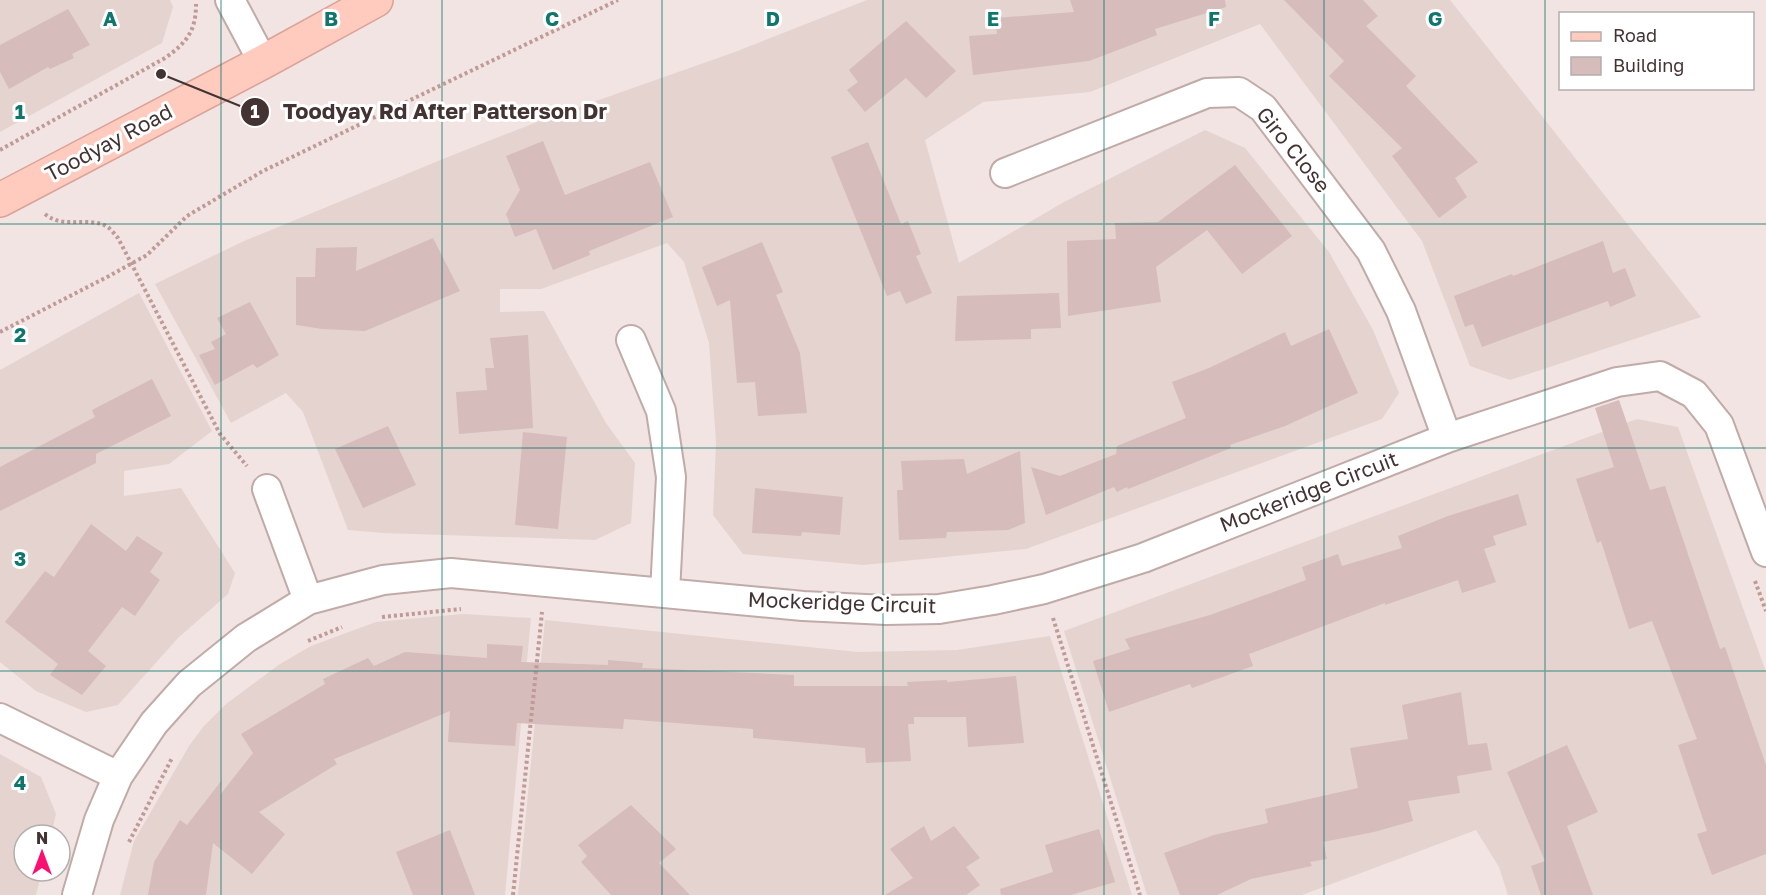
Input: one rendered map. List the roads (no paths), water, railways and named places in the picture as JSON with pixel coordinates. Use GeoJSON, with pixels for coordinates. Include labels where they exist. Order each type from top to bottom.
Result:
{"type":"FeatureCollection","features":[{"type":"Feature","properties":{"kind":"main road","name":"Toodyay Road"},"geometry":{"type":"LineString","coordinates":[[0,200],[376,0]]}},
{"type":"Feature","properties":{"kind":"street"},"geometry":{"type":"LineString","coordinates":[[230,0],[263,62]]}},
{"type":"Feature","properties":{"kind":"street","name":"Giro Close"},"geometry":{"type":"LineString","coordinates":[[1005,173],[1208,93],[1239,92],[1263,108],[1371,251],[1401,311],[1447,438]]}},
{"type":"Feature","properties":{"kind":"street"},"geometry":{"type":"LineString","coordinates":[[631,340],[662,411],[671,477],[665,592]]}},
{"type":"Feature","properties":{"kind":"street","name":"Mockeridge Circuit"},"geometry":{"type":"LineString","coordinates":[[77,895],[99,820],[118,776],[154,723],[189,684],[246,638],[308,600],[383,580],[451,573],[803,606],[886,610],[939,609],[1044,589],[1143,558],[1447,438],[1617,382],[1660,376],[1694,394],[1719,425],[1766,552]]}},
{"type":"Feature","properties":{"kind":"street"},"geometry":{"type":"LineString","coordinates":[[267,489],[308,600]]}},
{"type":"Feature","properties":{"kind":"street"},"geometry":{"type":"LineString","coordinates":[[0,718],[118,776]]}},
{"type":"Feature","properties":{"kind":"place","name":"Toodyay Rd After Patterson Dr"},"geometry":{"type":"Point","coordinates":[161,74]}}]}
